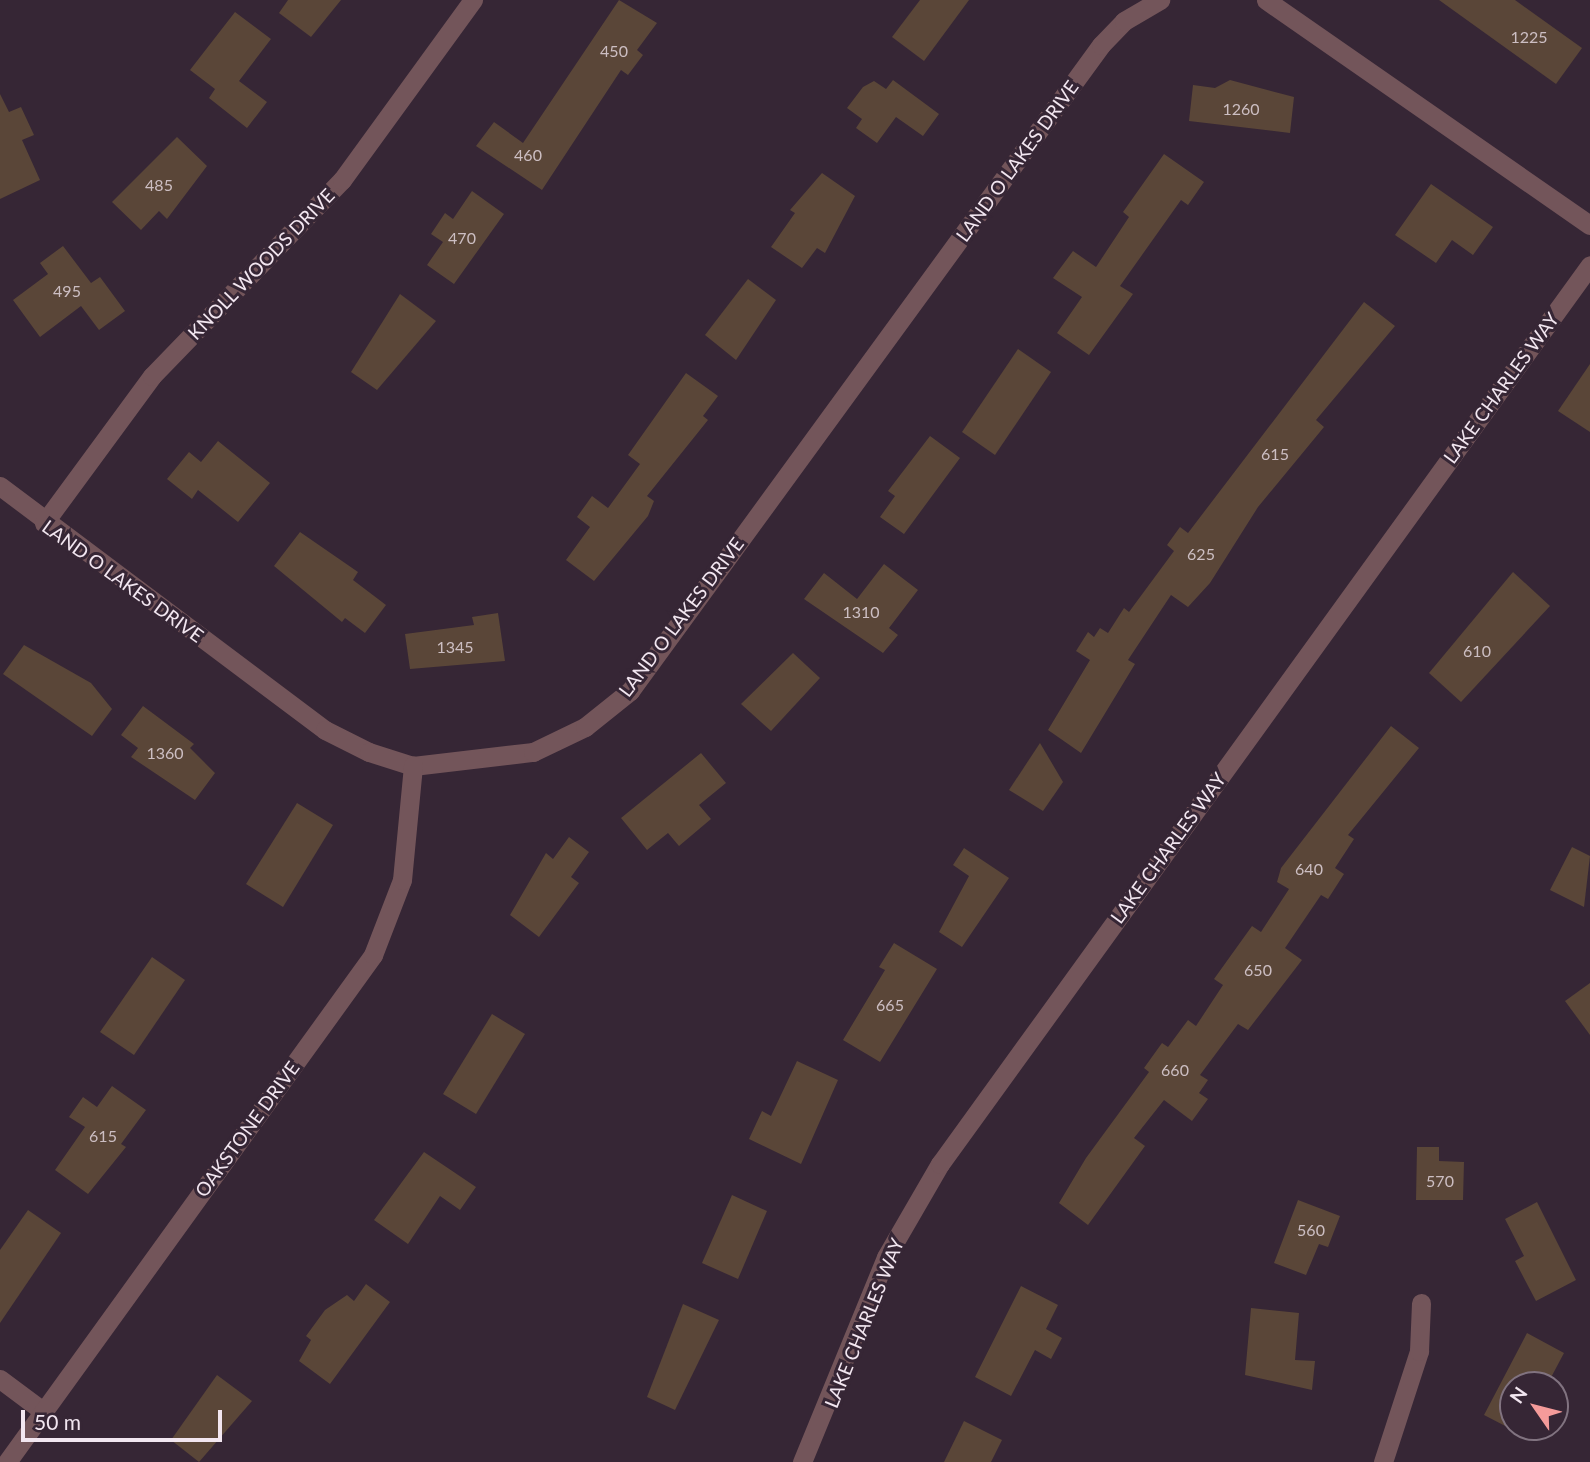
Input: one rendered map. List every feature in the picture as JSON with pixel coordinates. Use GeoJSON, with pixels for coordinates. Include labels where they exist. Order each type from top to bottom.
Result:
{"type":"FeatureCollection","features":[{"type":"Feature","properties":{"kind":"street","name":"KNOLL WOODS DRIVE"},"geometry":{"type":"LineString","coordinates":[[44,523],[152,376],[342,180],[473,0]]}},
{"type":"Feature","properties":{"kind":"street","name":"LAND O LAKES DRIVE"},"geometry":{"type":"LineString","coordinates":[[0,486],[44,523],[325,730],[413,766],[533,751],[585,727],[630,691],[1101,45],[1124,21],[1160,0]]}},
{"type":"Feature","properties":{"kind":"street"},"geometry":{"type":"LineString","coordinates":[[1266,0],[1590,225]]}},
{"type":"Feature","properties":{"kind":"street","name":"LAKE CHARLES WAY"},"geometry":{"type":"LineString","coordinates":[[802,1462],[886,1257],[940,1164],[1590,265]]}},
{"type":"Feature","properties":{"kind":"street","name":"OAKSTONE DRIVE"},"geometry":{"type":"LineString","coordinates":[[7,1462],[373,955],[402,880],[413,766]]}},
{"type":"Feature","properties":{"kind":"street"},"geometry":{"type":"LineString","coordinates":[[1383,1462],[1419,1351],[1421,1303]]}},
{"type":"Feature","properties":{"kind":"street"},"geometry":{"type":"LineString","coordinates":[[0,1379],[43,1411]]}},
{"type":"Feature","properties":{"kind":"building"},"geometry":{"type":"Polygon","coordinates":[[[288,0],[341,0],[311,37],[279,13],[288,0]]]}},
{"type":"Feature","properties":{"kind":"building"},"geometry":{"type":"Polygon","coordinates":[[[619,0],[657,23],[637,50],[643,55],[628,75],[621,70],[542,190],[476,146],[494,122],[523,143],[619,0]]]}},
{"type":"Feature","properties":{"kind":"building"},"geometry":{"type":"Polygon","coordinates":[[[920,0],[969,0],[924,61],[892,37],[920,0]]]}},
{"type":"Feature","properties":{"kind":"building"},"geometry":{"type":"Polygon","coordinates":[[[1439,0],[1515,0],[1582,48],[1556,84],[1439,0]]]}},
{"type":"Feature","properties":{"kind":"building"},"geometry":{"type":"Polygon","coordinates":[[[235,12],[271,39],[239,81],[267,102],[247,128],[209,98],[215,89],[190,70],[235,12]]]}},
{"type":"Feature","properties":{"kind":"building"},"geometry":{"type":"Polygon","coordinates":[[[893,80],[939,114],[923,136],[896,117],[877,143],[856,128],[862,119],[847,108],[863,87],[874,81],[886,89],[893,80]]]}},
{"type":"Feature","properties":{"kind":"building"},"geometry":{"type":"Polygon","coordinates":[[[1230,80],[1294,97],[1290,133],[1189,121],[1193,85],[1215,88],[1230,80]]]}},
{"type":"Feature","properties":{"kind":"building"},"geometry":{"type":"Polygon","coordinates":[[[0,94],[9,112],[21,107],[34,135],[22,140],[40,180],[0,199],[0,94]]]}},
{"type":"Feature","properties":{"kind":"building"},"geometry":{"type":"Polygon","coordinates":[[[177,137],[207,166],[167,219],[159,211],[141,230],[112,202],[177,137]]]}},
{"type":"Feature","properties":{"kind":"building"},"geometry":{"type":"Polygon","coordinates":[[[1164,154],[1204,182],[1188,205],[1181,200],[1120,286],[1133,294],[1089,355],[1057,333],[1082,297],[1053,278],[1073,251],[1096,267],[1129,217],[1123,212],[1164,154]]]}},
{"type":"Feature","properties":{"kind":"building"},"geometry":{"type":"Polygon","coordinates":[[[822,173],[855,196],[825,253],[817,248],[802,268],[771,247],[795,213],[790,210],[822,173]]]}},
{"type":"Feature","properties":{"kind":"building"},"geometry":{"type":"Polygon","coordinates":[[[1431,184],[1493,227],[1473,255],[1452,240],[1436,263],[1395,235],[1431,184]]]}},
{"type":"Feature","properties":{"kind":"building"},"geometry":{"type":"Polygon","coordinates":[[[472,191],[504,214],[454,284],[427,265],[443,242],[431,234],[445,213],[453,219],[472,191]]]}},
{"type":"Feature","properties":{"kind":"building"},"geometry":{"type":"Polygon","coordinates":[[[63,246],[91,283],[100,277],[125,311],[99,330],[81,306],[40,337],[13,300],[48,274],[40,263],[63,246]]]}},
{"type":"Feature","properties":{"kind":"building"},"geometry":{"type":"Polygon","coordinates":[[[748,279],[776,300],[736,360],[705,335],[748,279]]]}},
{"type":"Feature","properties":{"kind":"building"},"geometry":{"type":"Polygon","coordinates":[[[400,294],[436,321],[377,390],[351,372],[400,294]]]}},
{"type":"Feature","properties":{"kind":"building"},"geometry":{"type":"Polygon","coordinates":[[[1364,302],[1395,326],[1316,420],[1324,427],[1258,507],[1210,583],[1188,607],[1171,595],[1128,660],[1135,664],[1081,753],[1048,730],[1090,660],[1076,651],[1088,632],[1094,637],[1100,628],[1108,633],[1124,608],[1129,612],[1174,551],[1167,545],[1180,527],[1188,533],[1364,302]]]}},
{"type":"Feature","properties":{"kind":"building"},"geometry":{"type":"Polygon","coordinates":[[[1018,349],[1051,372],[995,455],[962,432],[1018,349]]]}},
{"type":"Feature","properties":{"kind":"building"},"geometry":{"type":"Polygon","coordinates":[[[1590,364],[1590,432],[1558,411],[1590,364]]]}},
{"type":"Feature","properties":{"kind":"building"},"geometry":{"type":"Polygon","coordinates":[[[686,373],[718,396],[703,416],[708,420],[647,496],[654,501],[648,516],[594,581],[566,560],[590,527],[577,517],[592,496],[608,508],[640,464],[628,455],[686,373]]]}},
{"type":"Feature","properties":{"kind":"building"},"geometry":{"type":"Polygon","coordinates":[[[930,436],[960,458],[904,534],[880,517],[895,496],[888,491],[930,436]]]}},
{"type":"Feature","properties":{"kind":"building"},"geometry":{"type":"Polygon","coordinates":[[[218,441],[270,483],[238,522],[198,490],[192,499],[167,479],[189,452],[201,462],[218,441]]]}},
{"type":"Feature","properties":{"kind":"building"},"geometry":{"type":"Polygon","coordinates":[[[300,532],[358,572],[353,580],[386,605],[365,633],[345,618],[342,622],[274,566],[300,532]]]}},
{"type":"Feature","properties":{"kind":"building"},"geometry":{"type":"Polygon","coordinates":[[[884,564],[918,590],[889,628],[898,635],[883,653],[804,599],[824,573],[857,599],[884,564]]]}},
{"type":"Feature","properties":{"kind":"building"},"geometry":{"type":"Polygon","coordinates":[[[1513,572],[1550,606],[1461,702],[1429,673],[1513,572]]]}},
{"type":"Feature","properties":{"kind":"building"},"geometry":{"type":"Polygon","coordinates":[[[498,613],[505,661],[410,669],[405,634],[474,625],[472,617],[498,613]]]}},
{"type":"Feature","properties":{"kind":"building"},"geometry":{"type":"Polygon","coordinates":[[[24,645],[91,683],[112,709],[92,736],[3,674],[24,645]]]}},
{"type":"Feature","properties":{"kind":"building"},"geometry":{"type":"Polygon","coordinates":[[[793,653],[820,678],[771,731],[741,704],[793,653]]]}},
{"type":"Feature","properties":{"kind":"building"},"geometry":{"type":"Polygon","coordinates":[[[143,706],[194,744],[190,748],[215,773],[195,800],[131,757],[138,748],[121,735],[143,706]]]}},
{"type":"Feature","properties":{"kind":"building"},"geometry":{"type":"Polygon","coordinates":[[[1391,726],[1419,748],[1348,835],[1354,839],[1335,868],[1344,874],[1328,899],[1321,895],[1285,948],[1302,960],[1248,1030],[1238,1024],[1200,1075],[1208,1080],[1199,1093],[1208,1099],[1192,1121],[1164,1100],[1134,1138],[1145,1146],[1088,1225],[1059,1203],[1086,1158],[1149,1072],[1144,1068],[1162,1043],[1168,1047],[1188,1020],[1196,1026],[1223,985],[1214,979],[1252,926],[1261,932],[1289,889],[1277,882],[1281,868],[1391,726]]]}},
{"type":"Feature","properties":{"kind":"building"},"geometry":{"type":"Polygon","coordinates":[[[1040,743],[1063,782],[1043,811],[1009,790],[1040,743]]]}},
{"type":"Feature","properties":{"kind":"building"},"geometry":{"type":"Polygon","coordinates":[[[701,753],[726,783],[699,805],[711,819],[679,846],[668,833],[647,850],[621,818],[701,753]]]}},
{"type":"Feature","properties":{"kind":"building"},"geometry":{"type":"Polygon","coordinates":[[[297,803],[333,825],[283,907],[246,884],[297,803]]]}},
{"type":"Feature","properties":{"kind":"building"},"geometry":{"type":"Polygon","coordinates":[[[569,837],[589,852],[571,877],[579,883],[539,937],[510,915],[546,853],[553,859],[569,837]]]}},
{"type":"Feature","properties":{"kind":"building"},"geometry":{"type":"Polygon","coordinates":[[[1572,847],[1590,856],[1584,907],[1550,890],[1572,847]]]}},
{"type":"Feature","properties":{"kind":"building"},"geometry":{"type":"Polygon","coordinates":[[[964,848],[1009,878],[962,947],[939,932],[969,876],[953,865],[964,848]]]}},
{"type":"Feature","properties":{"kind":"building"},"geometry":{"type":"Polygon","coordinates":[[[894,943],[937,969],[880,1062],[843,1040],[885,970],[879,967],[894,943]]]}},
{"type":"Feature","properties":{"kind":"building"},"geometry":{"type":"Polygon","coordinates":[[[152,957],[185,980],[134,1055],[100,1032],[152,957]]]}},
{"type":"Feature","properties":{"kind":"building"},"geometry":{"type":"Polygon","coordinates":[[[1590,983],[1590,1035],[1565,1001],[1590,983]]]}},
{"type":"Feature","properties":{"kind":"building"},"geometry":{"type":"Polygon","coordinates":[[[492,1014],[525,1034],[476,1114],[443,1094],[492,1014]]]}},
{"type":"Feature","properties":{"kind":"building"},"geometry":{"type":"Polygon","coordinates":[[[797,1061],[838,1080],[801,1164],[749,1139],[762,1111],[771,1116],[797,1061]]]}},
{"type":"Feature","properties":{"kind":"building"},"geometry":{"type":"Polygon","coordinates":[[[112,1086],[146,1110],[121,1144],[126,1147],[88,1194],[55,1170],[85,1127],[69,1117],[83,1097],[97,1107],[112,1086]]]}},
{"type":"Feature","properties":{"kind":"building"},"geometry":{"type":"Polygon","coordinates":[[[1417,1147],[1439,1147],[1439,1161],[1464,1162],[1463,1200],[1416,1200],[1417,1147]]]}},
{"type":"Feature","properties":{"kind":"building"},"geometry":{"type":"Polygon","coordinates":[[[424,1152],[476,1187],[460,1210],[440,1196],[408,1244],[374,1220],[424,1152]]]}},
{"type":"Feature","properties":{"kind":"building"},"geometry":{"type":"Polygon","coordinates":[[[732,1195],[767,1211],[738,1279],[702,1263],[732,1195]]]}},
{"type":"Feature","properties":{"kind":"building"},"geometry":{"type":"Polygon","coordinates":[[[1298,1200],[1340,1216],[1328,1247],[1319,1244],[1306,1275],[1274,1263],[1298,1200]]]}},
{"type":"Feature","properties":{"kind":"building"},"geometry":{"type":"Polygon","coordinates":[[[1537,1202],[1576,1280],[1536,1301],[1515,1261],[1524,1256],[1505,1219],[1537,1202]]]}},
{"type":"Feature","properties":{"kind":"building"},"geometry":{"type":"Polygon","coordinates":[[[28,1210],[61,1233],[0,1323],[0,1250],[28,1210]]]}},
{"type":"Feature","properties":{"kind":"building"},"geometry":{"type":"Polygon","coordinates":[[[366,1284],[390,1302],[330,1384],[299,1361],[311,1340],[306,1336],[325,1310],[347,1295],[354,1301],[366,1284]]]}},
{"type":"Feature","properties":{"kind":"building"},"geometry":{"type":"Polygon","coordinates":[[[1021,1286],[1058,1305],[1046,1329],[1062,1338],[1051,1359],[1035,1350],[1011,1396],[975,1377],[1021,1286]]]}},
{"type":"Feature","properties":{"kind":"building"},"geometry":{"type":"Polygon","coordinates":[[[683,1304],[719,1320],[675,1410],[647,1397],[683,1304]]]}},
{"type":"Feature","properties":{"kind":"building"},"geometry":{"type":"Polygon","coordinates":[[[1251,1308],[1299,1313],[1295,1360],[1315,1361],[1312,1390],[1245,1375],[1251,1308]]]}},
{"type":"Feature","properties":{"kind":"building"},"geometry":{"type":"Polygon","coordinates":[[[1527,1333],[1564,1353],[1554,1371],[1507,1371],[1527,1333]]]}},
{"type":"Feature","properties":{"kind":"building"},"geometry":{"type":"Polygon","coordinates":[[[217,1375],[252,1401],[199,1462],[171,1440],[217,1375]]]}},
{"type":"Feature","properties":{"kind":"building"},"geometry":{"type":"Polygon","coordinates":[[[1499,1386],[1499,1423],[1484,1415],[1499,1386]]]}},
{"type":"Feature","properties":{"kind":"building"},"geometry":{"type":"Polygon","coordinates":[[[964,1421],[1002,1440],[991,1462],[944,1462],[964,1421]]]}}]}
